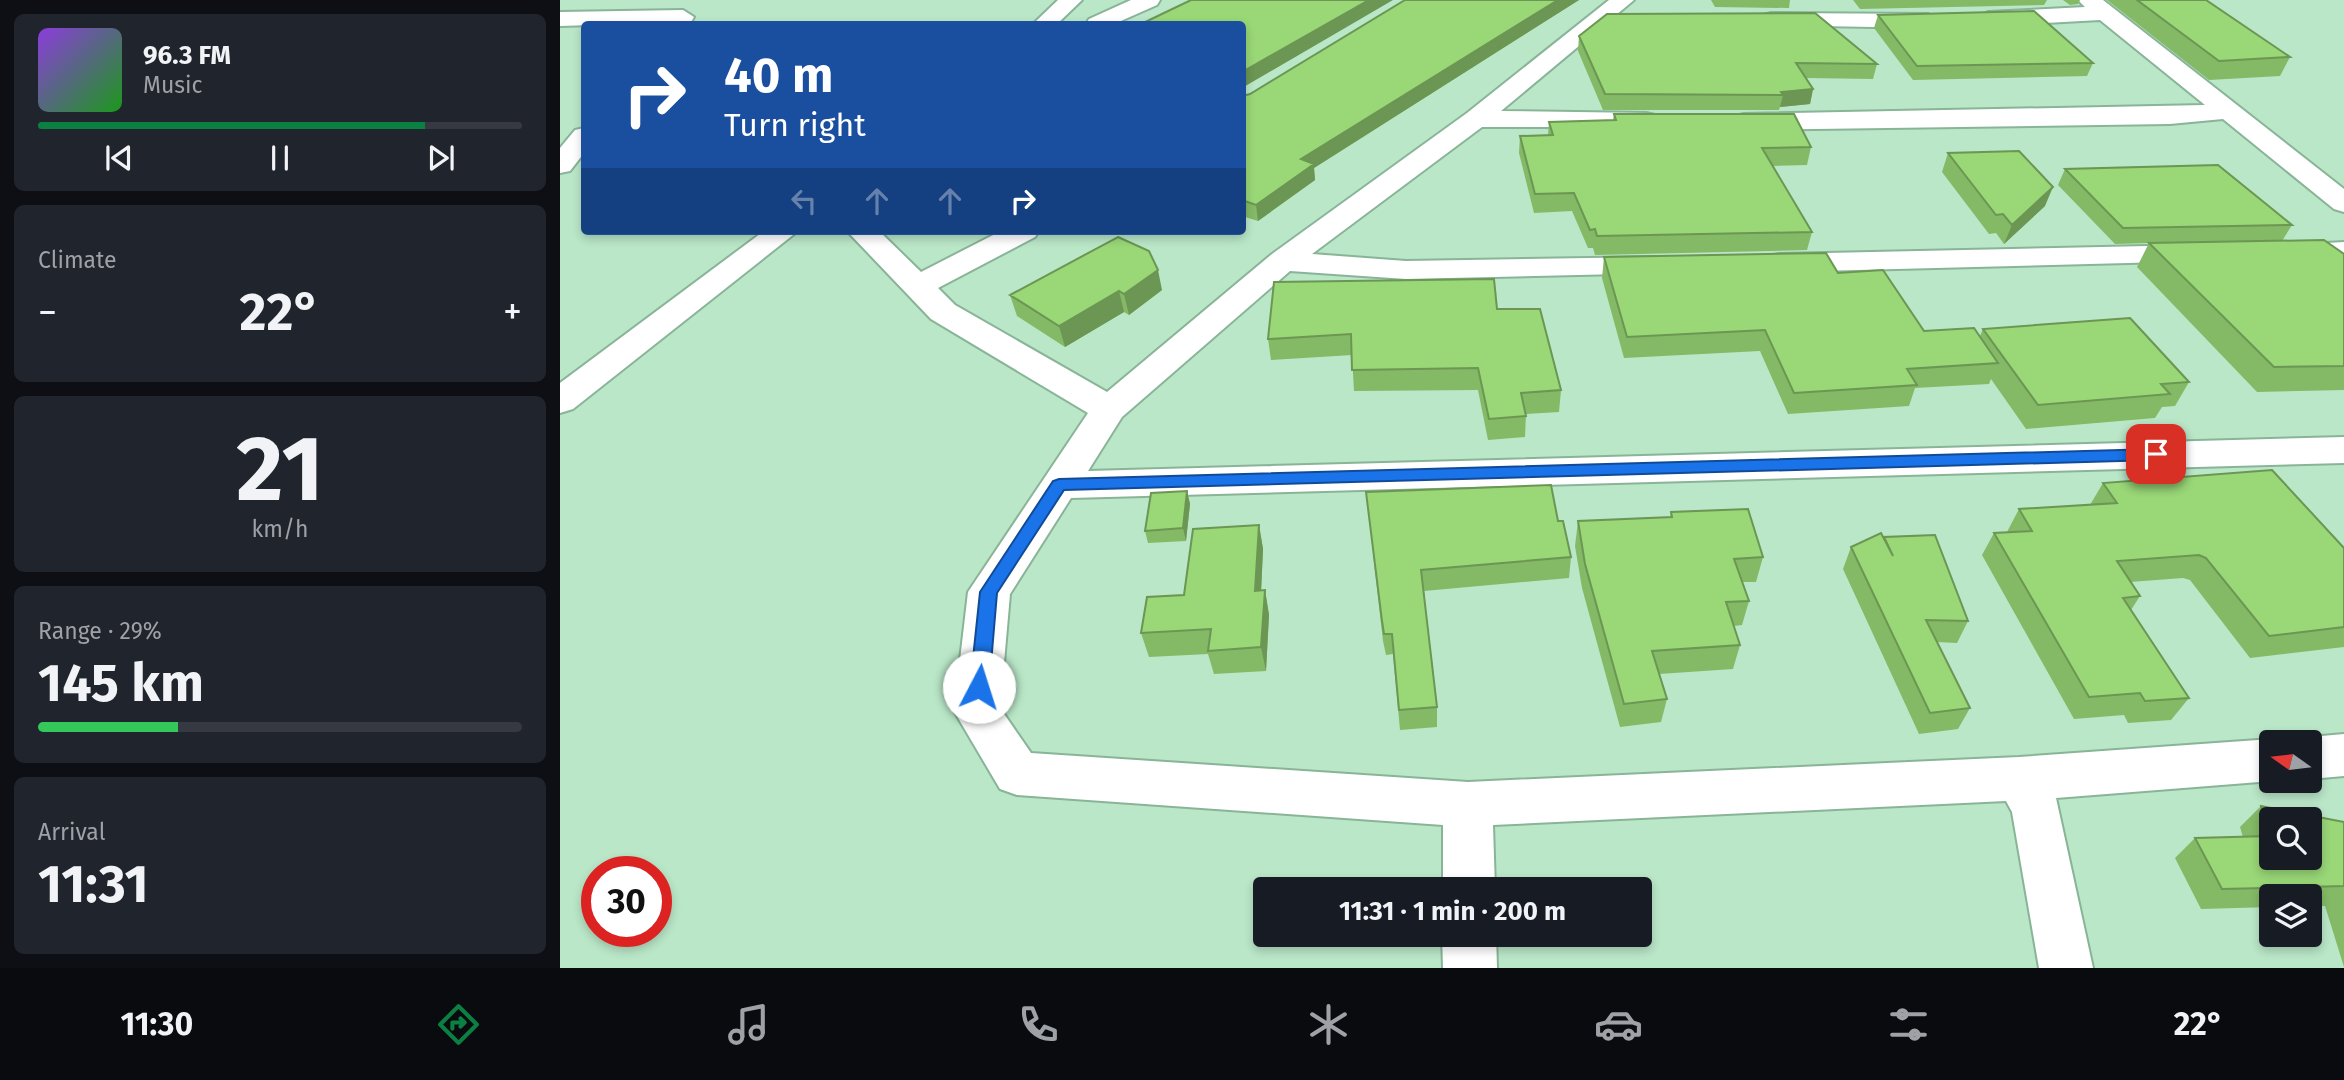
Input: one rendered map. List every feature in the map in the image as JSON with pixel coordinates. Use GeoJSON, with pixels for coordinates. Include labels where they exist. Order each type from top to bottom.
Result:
{"type":"FeatureCollection","features":[{"type":"Feature","properties":{"kind":"street"},"geometry":{"type":"LineString","coordinates":[[1047,21],[1071,0]]}},
{"type":"Feature","properties":{"kind":"street"},"geometry":{"type":"LineString","coordinates":[[1104,21],[1149,0]]}},
{"type":"Feature","properties":{"kind":"street"},"geometry":{"type":"LineString","coordinates":[[1971,20],[2097,6],[2344,203]]}},
{"type":"Feature","properties":{"kind":"street"},"geometry":{"type":"LineString","coordinates":[[1624,10],[1283,261],[1109,409],[989,592],[977,711],[1017,774],[1468,804],[2019,779],[2259,762]]}},
{"type":"Feature","properties":{"kind":"street"},"geometry":{"type":"LineString","coordinates":[[560,19],[685,14]]}},
{"type":"Feature","properties":{"kind":"street"},"geometry":{"type":"LineString","coordinates":[[1749,20],[1944,21]]}},
{"type":"Feature","properties":{"kind":"street"},"geometry":{"type":"LineString","coordinates":[[1718,122],[2170,116],[2230,111]]}},
{"type":"Feature","properties":{"kind":"street"},"geometry":{"type":"LineString","coordinates":[[1476,119],[1677,121]]}},
{"type":"Feature","properties":{"kind":"street"},"geometry":{"type":"LineString","coordinates":[[560,165],[581,140]]}},
{"type":"Feature","properties":{"kind":"street"},"geometry":{"type":"LineString","coordinates":[[560,401],[778,235]]}},
{"type":"Feature","properties":{"kind":"street"},"geometry":{"type":"LineString","coordinates":[[866,235],[943,312],[1109,409]]}},
{"type":"Feature","properties":{"kind":"street"},"geometry":{"type":"LineString","coordinates":[[918,286],[1016,235]]}},
{"type":"Feature","properties":{"kind":"street"},"geometry":{"type":"LineString","coordinates":[[2260,253],[2344,251]]}},
{"type":"Feature","properties":{"kind":"street"},"geometry":{"type":"LineString","coordinates":[[1748,264],[2218,254]]}},
{"type":"Feature","properties":{"kind":"street"},"geometry":{"type":"LineString","coordinates":[[1283,261],[1406,270],[1680,265]]}},
{"type":"Feature","properties":{"kind":"street"},"geometry":{"type":"LineString","coordinates":[[1059,485],[2344,450]]}},
{"type":"Feature","properties":{"kind":"street"},"geometry":{"type":"LineString","coordinates":[[2322,757],[2344,755]]}},
{"type":"Feature","properties":{"kind":"street"},"geometry":{"type":"LineString","coordinates":[[2019,779],[2036,808],[2066,968]]}},
{"type":"Feature","properties":{"kind":"street"},"geometry":{"type":"LineString","coordinates":[[1468,804],[1469,877]]}},
{"type":"Feature","properties":{"kind":"street"},"geometry":{"type":"LineString","coordinates":[[1469,947],[1470,968]]}},
{"type":"Feature","properties":{"kind":"building"},"geometry":{"type":"Polygon","coordinates":[[[1191,0],[1369,0],[1246,70],[1246,21],[1147,21],[1191,0]]]}},
{"type":"Feature","properties":{"kind":"building"},"geometry":{"type":"Polygon","coordinates":[[[1405,0],[1558,0],[1301,159],[1314,164],[1256,205],[1246,201],[1246,95],[1405,0]]]}},
{"type":"Feature","properties":{"kind":"building"},"geometry":{"type":"Polygon","coordinates":[[[2137,0],[2206,0],[2290,57],[2219,61],[2137,0]]]}},
{"type":"Feature","properties":{"kind":"building"},"geometry":{"type":"Polygon","coordinates":[[[2034,11],[2093,63],[1917,66],[1878,15],[2034,11]]]}},
{"type":"Feature","properties":{"kind":"building"},"geometry":{"type":"Polygon","coordinates":[[[1815,13],[1877,64],[1796,63],[1813,89],[1781,92],[1783,95],[1605,94],[1579,36],[1607,14],[1815,13]]]}},
{"type":"Feature","properties":{"kind":"building"},"geometry":{"type":"Polygon","coordinates":[[[1614,114],[1794,114],[1811,147],[1762,148],[1812,232],[1597,236],[1595,229],[1590,230],[1574,193],[1535,194],[1520,136],[1553,135],[1549,122],[1616,120],[1614,114]]]}},
{"type":"Feature","properties":{"kind":"building"},"geometry":{"type":"Polygon","coordinates":[[[2019,151],[2053,187],[2012,225],[2003,214],[1996,215],[1948,153],[2019,151]]]}},
{"type":"Feature","properties":{"kind":"building"},"geometry":{"type":"Polygon","coordinates":[[[2218,165],[2292,225],[2123,228],[2065,169],[2218,165]]]}},
{"type":"Feature","properties":{"kind":"building"},"geometry":{"type":"Polygon","coordinates":[[[1118,237],[1149,251],[1158,270],[1124,294],[1119,291],[1059,326],[1010,295],[1118,237]]]}},
{"type":"Feature","properties":{"kind":"building"},"geometry":{"type":"Polygon","coordinates":[[[2324,240],[2344,254],[2344,366],[2274,367],[2149,243],[2324,240]]]}},
{"type":"Feature","properties":{"kind":"building"},"geometry":{"type":"Polygon","coordinates":[[[1826,253],[1838,273],[1883,270],[1924,331],[1974,328],[1998,363],[1907,369],[1917,385],[1794,393],[1765,330],[1627,337],[1604,257],[1826,253]]]}},
{"type":"Feature","properties":{"kind":"building"},"geometry":{"type":"Polygon","coordinates":[[[1494,279],[1497,309],[1540,309],[1561,390],[1521,393],[1526,416],[1489,419],[1478,368],[1352,370],[1351,334],[1268,339],[1274,282],[1494,279]]]}},
{"type":"Feature","properties":{"kind":"building"},"geometry":{"type":"Polygon","coordinates":[[[2130,318],[2189,382],[2161,384],[2170,394],[2038,405],[1983,329],[2130,318]]]}},
{"type":"Feature","properties":{"kind":"building"},"geometry":{"type":"Polygon","coordinates":[[[2272,470],[2344,548],[2344,627],[2269,636],[2206,558],[2199,555],[2117,561],[2140,596],[2123,598],[2189,698],[2145,701],[2140,693],[2089,697],[1994,533],[2032,531],[2019,509],[2117,503],[2103,483],[2272,470]]]}},
{"type":"Feature","properties":{"kind":"building"},"geometry":{"type":"Polygon","coordinates":[[[1551,485],[1558,521],[1563,521],[1571,557],[1421,570],[1437,707],[1399,710],[1392,634],[1384,634],[1366,492],[1551,485]]]}},
{"type":"Feature","properties":{"kind":"building"},"geometry":{"type":"Polygon","coordinates":[[[1187,491],[1183,528],[1145,531],[1151,493],[1187,491]]]}},
{"type":"Feature","properties":{"kind":"building"},"geometry":{"type":"Polygon","coordinates":[[[1748,509],[1763,557],[1734,559],[1749,601],[1726,602],[1740,645],[1652,651],[1667,699],[1624,704],[1585,564],[1578,521],[1672,517],[1671,512],[1748,509]]]}},
{"type":"Feature","properties":{"kind":"building"},"geometry":{"type":"Polygon","coordinates":[[[1259,525],[1255,591],[1265,590],[1261,647],[1208,651],[1211,629],[1141,633],[1147,597],[1184,595],[1193,529],[1259,525]]]}},
{"type":"Feature","properties":{"kind":"building"},"geometry":{"type":"Polygon","coordinates":[[[1881,533],[1893,556],[1884,537],[1935,535],[1968,621],[1926,620],[1970,708],[1930,713],[1851,547],[1881,533]]]}},
{"type":"Feature","properties":{"kind":"building"},"geometry":{"type":"Polygon","coordinates":[[[2322,818],[2344,822],[2344,886],[2259,884],[2259,888],[2222,889],[2195,838],[2259,836],[2259,870],[2322,870],[2322,818]]]}},
{"type":"Feature","properties":{"kind":"route"},"geometry":{"type":"LineString","coordinates":[[979,687],[989,592],[1059,485],[2156,454]]}}]}
